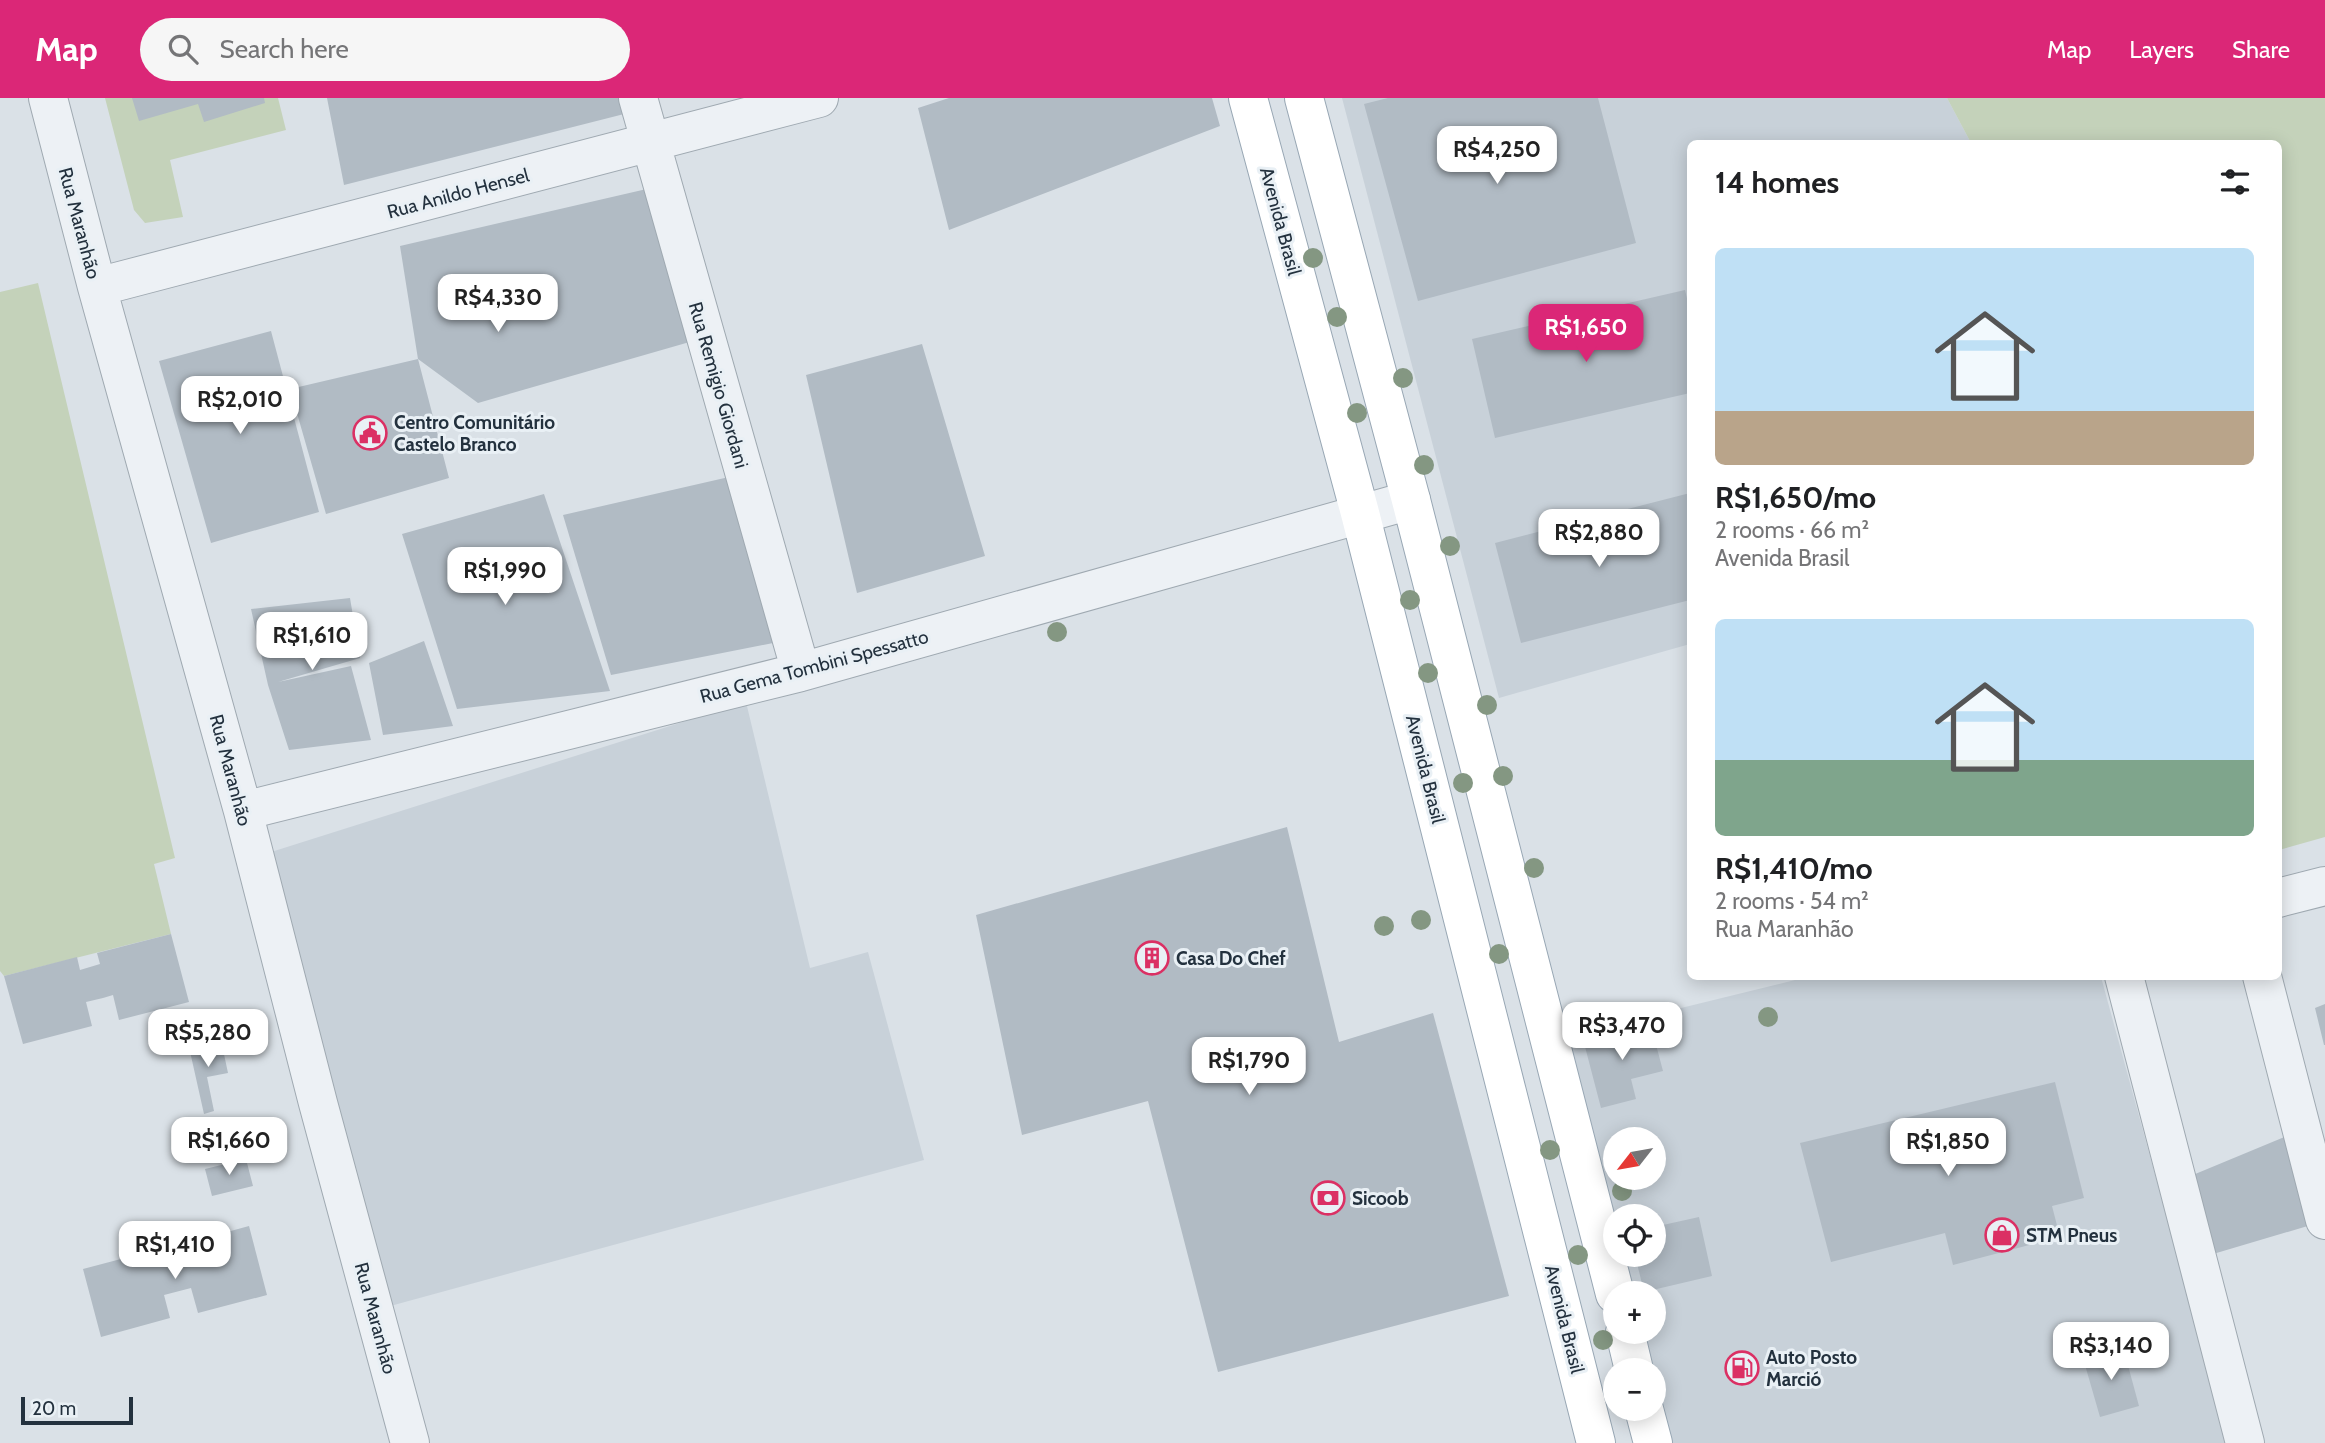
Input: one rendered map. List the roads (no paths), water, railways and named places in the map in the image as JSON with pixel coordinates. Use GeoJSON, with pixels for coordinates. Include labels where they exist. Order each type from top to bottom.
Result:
{"type":"FeatureCollection","features":[{"type":"Feature","properties":{"kind":"main road","name":"Avenida Brasil"},"geometry":{"type":"LineString","coordinates":[[1248,98],[1384,507],[1552,1045],[1612,1281]]}},
{"type":"Feature","properties":{"kind":"main road","name":"Avenida Brasil"},"geometry":{"type":"LineString","coordinates":[[1304,98],[1384,507],[1500,1058],[1596,1443]]}},
{"type":"Feature","properties":{"kind":"main road"},"geometry":{"type":"LineString","coordinates":[[1500,1058],[1552,1045]]}},
{"type":"Feature","properties":{"kind":"main road"},"geometry":{"type":"LineString","coordinates":[[1647,1421],[1653,1443]]}},
{"type":"Feature","properties":{"kind":"street","name":"Rua Maranhão"},"geometry":{"type":"LineString","coordinates":[[48,98],[97,287],[243,811],[321,1116],[410,1443]]}},
{"type":"Feature","properties":{"kind":"street","name":"Rua Remigio Giordani"},"geometry":{"type":"LineString","coordinates":[[638,98],[801,672]]}},
{"type":"Feature","properties":{"kind":"street","name":"Rua Anildo Hensel"},"geometry":{"type":"LineString","coordinates":[[97,287],[819,98]]}},
{"type":"Feature","properties":{"kind":"street","name":"Rua Gema Tombini Spessatto"},"geometry":{"type":"LineString","coordinates":[[243,811],[801,672],[1384,507]]}},
{"type":"Feature","properties":{"kind":"street"},"geometry":{"type":"LineString","coordinates":[[2282,897],[2325,886]]}},
{"type":"Feature","properties":{"kind":"street"},"geometry":{"type":"LineString","coordinates":[[2125,980],[2245,1443]]}},
{"type":"Feature","properties":{"kind":"street"},"geometry":{"type":"LineString","coordinates":[[2263,980],[2325,1220]]}},
{"type":"Feature","properties":{"kind":"place","name":"Centro Comunitário Castelo Branco"},"geometry":{"type":"Point","coordinates":[370,433]}},
{"type":"Feature","properties":{"kind":"place","name":"Casa Do Chef"},"geometry":{"type":"Point","coordinates":[1152,958]}},
{"type":"Feature","properties":{"kind":"place","name":"Sicoob"},"geometry":{"type":"Point","coordinates":[1328,1198]}},
{"type":"Feature","properties":{"kind":"place","name":"STM Pneus"},"geometry":{"type":"Point","coordinates":[2002,1235]}},
{"type":"Feature","properties":{"kind":"place","name":"Auto Posto Marció"},"geometry":{"type":"Point","coordinates":[1742,1368]}}]}
